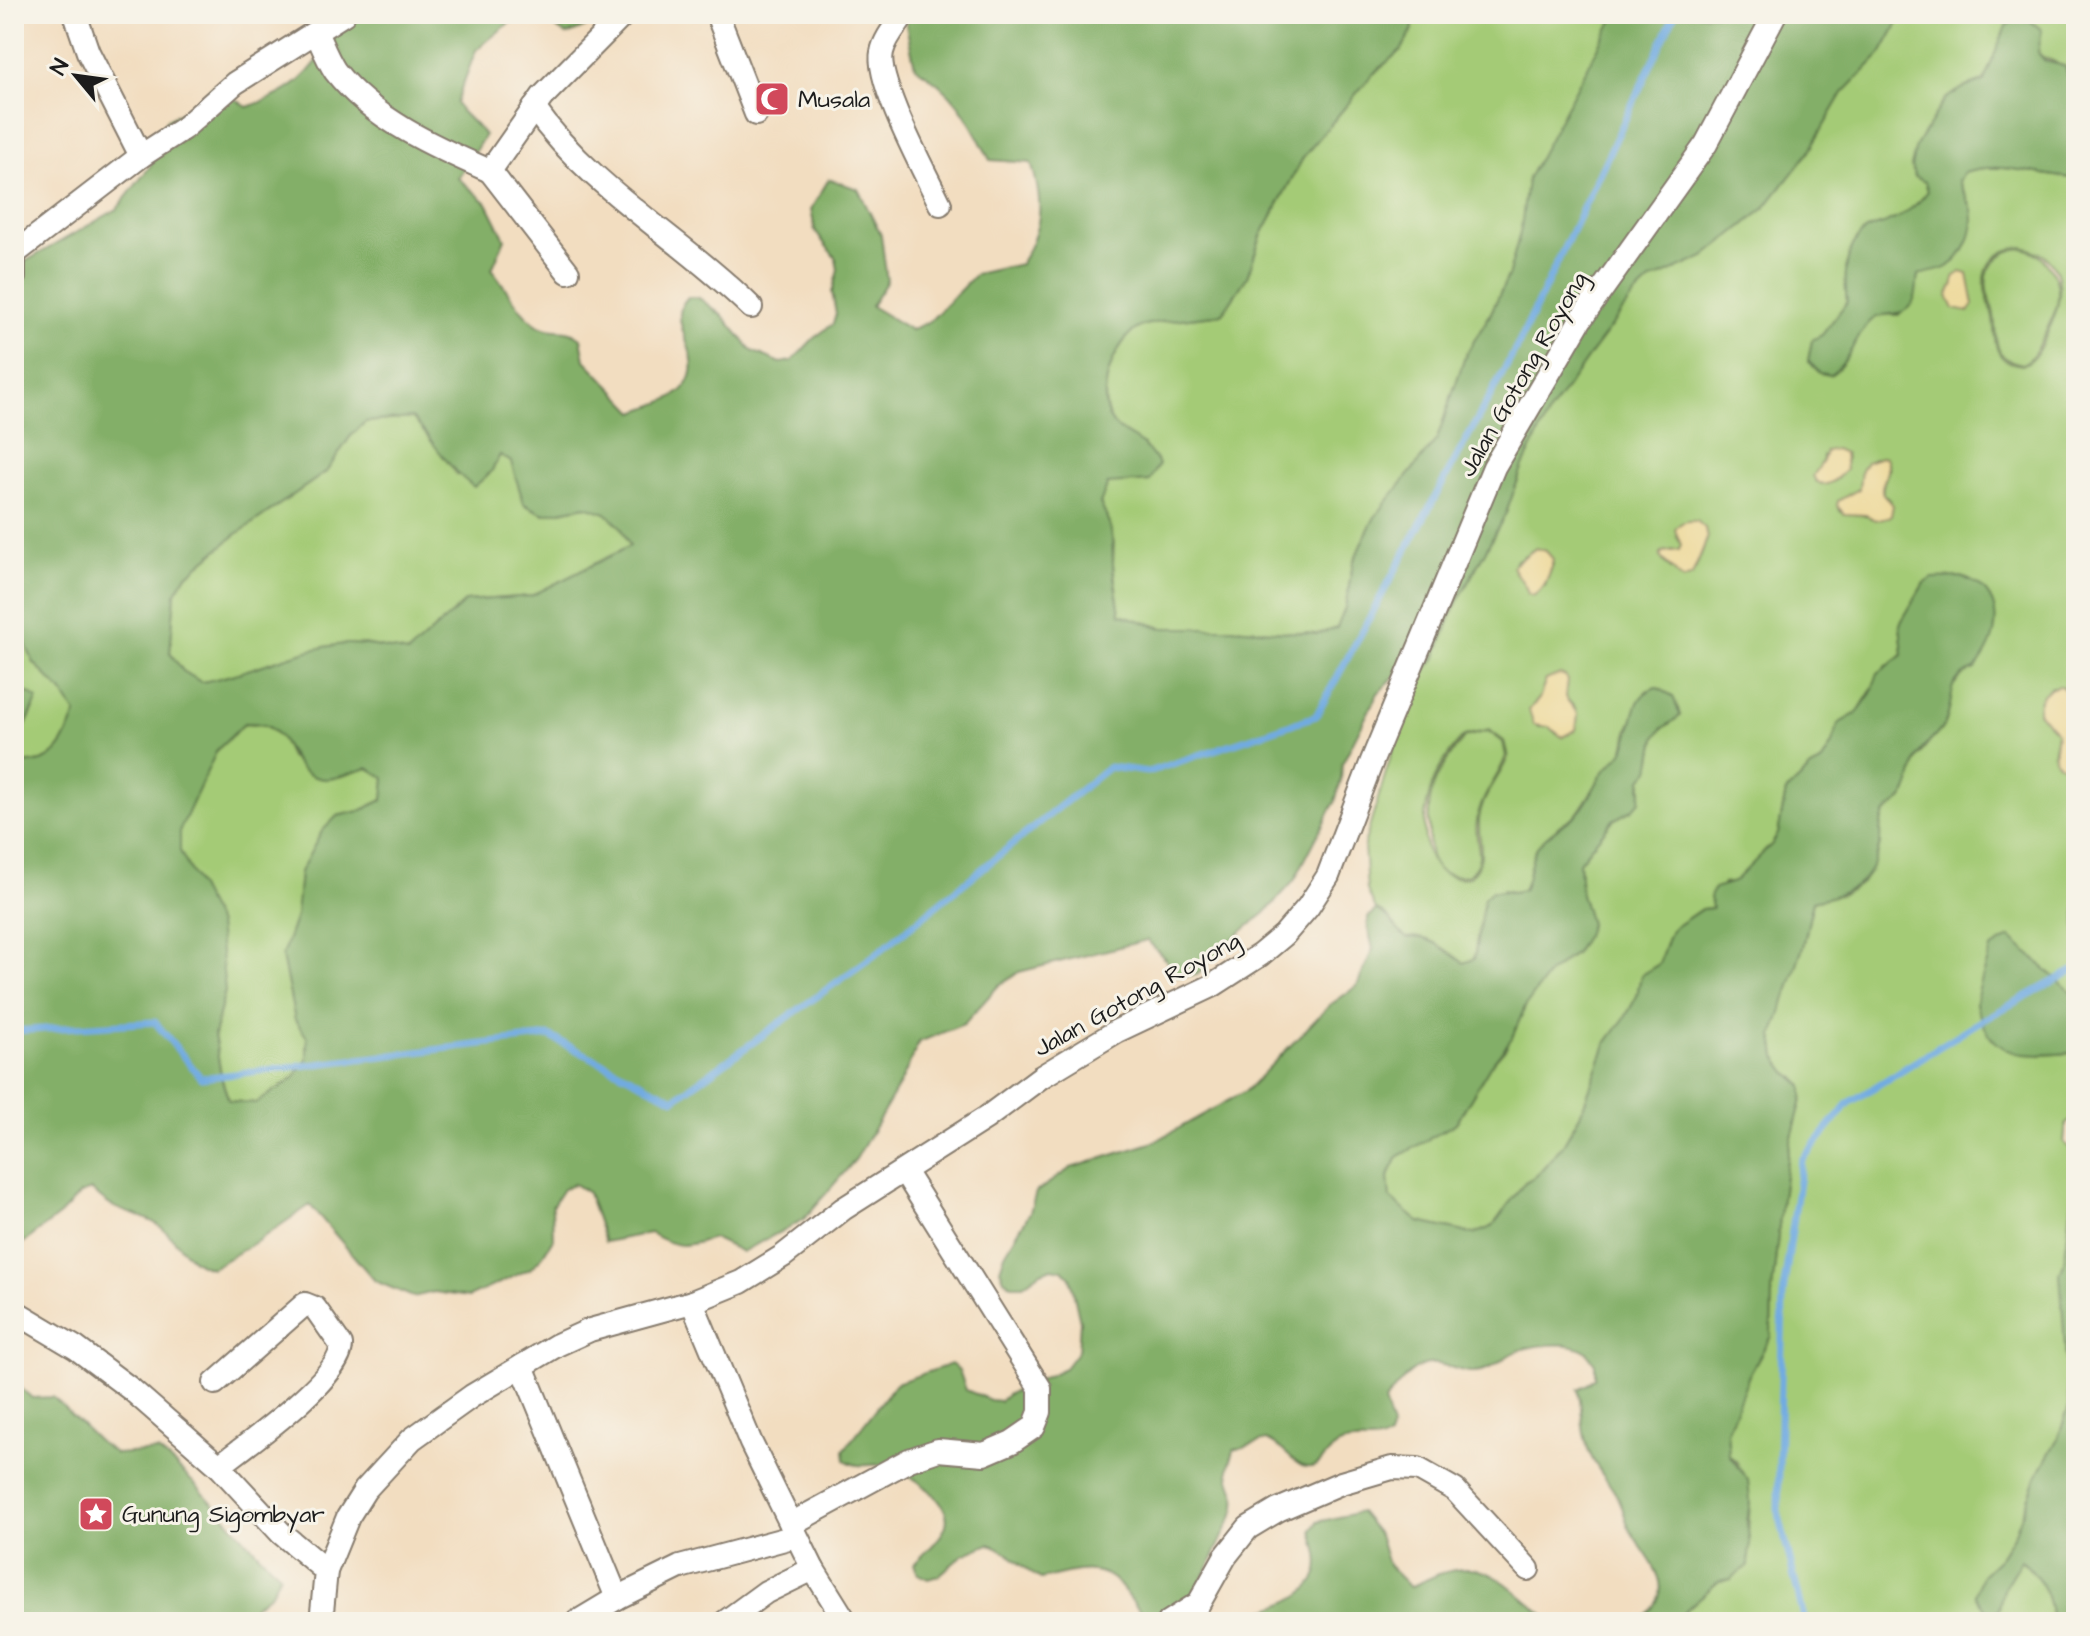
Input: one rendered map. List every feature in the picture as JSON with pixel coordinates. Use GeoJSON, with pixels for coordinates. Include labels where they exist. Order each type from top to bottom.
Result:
{"type":"FeatureCollection","features":[{"type":"Feature","properties":{"kind":"street"},"geometry":{"type":"LineString","coordinates":[[75,14],[88,52],[141,156]]}},
{"type":"Feature","properties":{"kind":"street"},"geometry":{"type":"LineString","coordinates":[[14,277],[15,252],[141,156],[184,128],[235,83],[344,14]]}},
{"type":"Feature","properties":{"kind":"street"},"geometry":{"type":"LineString","coordinates":[[490,171],[534,108],[624,14]]}},
{"type":"Feature","properties":{"kind":"street"},"geometry":{"type":"LineString","coordinates":[[717,14],[756,114]]}},
{"type":"Feature","properties":{"kind":"street"},"geometry":{"type":"LineString","coordinates":[[904,14],[885,42],[881,55],[882,69],[900,117],[940,204]]}},
{"type":"Feature","properties":{"kind":"street","name":"Jalan Gotong Royong"},"geometry":{"type":"LineString","coordinates":[[321,1622],[326,1571],[348,1517],[377,1474],[412,1439],[472,1396],[557,1345],[590,1330],[692,1302],[764,1269],[843,1209],[1080,1053],[1117,1031],[1212,986],[1284,935],[1308,907],[1328,876],[1372,761],[1494,467],[1581,319],[1706,144],[1775,14]]}},
{"type":"Feature","properties":{"kind":"street"},"geometry":{"type":"LineString","coordinates":[[316,32],[335,70],[366,101],[422,138],[490,171],[568,272]]}},
{"type":"Feature","properties":{"kind":"street"},"geometry":{"type":"LineString","coordinates":[[534,108],[547,127],[601,183],[643,219],[718,274],[751,307]]}},
{"type":"Feature","properties":{"kind":"street"},"geometry":{"type":"LineString","coordinates":[[577,1622],[680,1567],[794,1530],[909,1460],[938,1450],[984,1454],[1012,1442],[1034,1427],[1040,1412],[1040,1388],[904,1171]]}},
{"type":"Feature","properties":{"kind":"street"},"geometry":{"type":"LineString","coordinates":[[692,1302],[751,1443],[813,1569],[846,1622]]}},
{"type":"Feature","properties":{"kind":"street"},"geometry":{"type":"LineString","coordinates":[[215,1383],[305,1304],[315,1308],[341,1345],[340,1355],[317,1384],[275,1424],[219,1466]]}},
{"type":"Feature","properties":{"kind":"street"},"geometry":{"type":"LineString","coordinates":[[14,1311],[76,1348],[132,1390],[219,1466],[281,1533],[326,1571]]}},
{"type":"Feature","properties":{"kind":"street"},"geometry":{"type":"LineString","coordinates":[[522,1366],[617,1598]]}},
{"type":"Feature","properties":{"kind":"street"},"geometry":{"type":"LineString","coordinates":[[1169,1622],[1199,1603],[1225,1557],[1248,1528],[1278,1510],[1328,1488],[1392,1468],[1418,1469],[1455,1490],[1528,1569]]}},
{"type":"Feature","properties":{"kind":"street"},"geometry":{"type":"LineString","coordinates":[[725,1622],[766,1592],[813,1569]]}},
{"type":"Feature","properties":{"kind":"green space"},"geometry":{"type":"Polygon","coordinates":[[[355,14],[530,14],[509,23],[476,50],[456,103],[485,135],[458,178],[487,203],[505,239],[492,269],[515,302],[544,328],[571,332],[581,338],[585,360],[635,412],[682,391],[692,374],[690,351],[680,318],[681,307],[688,297],[699,298],[724,317],[752,351],[781,363],[792,361],[833,324],[836,314],[832,292],[838,270],[836,259],[815,231],[811,209],[829,179],[858,189],[881,235],[887,281],[871,306],[911,330],[930,321],[976,274],[1020,264],[1033,239],[1039,215],[1038,191],[1031,163],[990,160],[952,97],[915,67],[906,25],[909,14],[1412,14],[1413,29],[1402,49],[1371,76],[1304,156],[1261,236],[1247,277],[1222,314],[1142,326],[1132,332],[1116,353],[1107,380],[1106,407],[1112,423],[1145,447],[1159,464],[1150,481],[1108,484],[1100,503],[1111,533],[1120,614],[1162,628],[1231,628],[1317,634],[1337,628],[1345,608],[1353,563],[1375,517],[1437,439],[1466,354],[1490,315],[1509,274],[1521,229],[1527,180],[1616,14],[1903,14],[1881,54],[1843,93],[1808,153],[1764,209],[1704,257],[1650,281],[1633,297],[1591,353],[1549,413],[1523,466],[1506,513],[1454,608],[1435,659],[1428,667],[1401,670],[1378,693],[1342,764],[1335,802],[1294,881],[1265,913],[1229,942],[1197,975],[1177,976],[1147,940],[1019,972],[999,985],[964,1024],[919,1042],[901,1082],[856,1159],[803,1220],[742,1252],[713,1238],[681,1245],[650,1233],[605,1242],[588,1193],[574,1184],[563,1189],[552,1206],[553,1239],[541,1258],[530,1269],[469,1297],[434,1292],[413,1297],[375,1281],[310,1205],[212,1268],[195,1261],[158,1225],[106,1203],[91,1190],[80,1194],[60,1215],[14,1250],[14,763],[39,762],[55,753],[76,714],[63,693],[34,663],[19,629],[14,625],[14,268],[117,209],[151,165],[161,128],[167,119],[187,110],[215,85],[247,107],[283,92],[306,74],[346,20],[355,14]],[[412,418],[365,422],[350,437],[326,472],[234,536],[186,576],[175,594],[170,653],[183,671],[201,682],[309,650],[346,644],[370,645],[408,653],[466,601],[531,596],[630,546],[621,527],[606,513],[586,506],[544,514],[524,504],[511,462],[500,455],[491,472],[474,487],[449,463],[412,418]],[[245,723],[217,750],[180,830],[180,851],[218,924],[225,991],[214,1035],[222,1080],[229,1101],[256,1103],[294,1078],[307,1059],[307,1037],[295,1020],[282,956],[296,916],[300,872],[322,831],[337,816],[360,811],[383,800],[385,778],[368,768],[329,779],[312,776],[296,763],[273,730],[262,724],[245,723]]]}},
{"type":"Feature","properties":{"kind":"green space"},"geometry":{"type":"Polygon","coordinates":[[[530,14],[599,14],[586,27],[567,35],[530,14]]]}},
{"type":"Feature","properties":{"kind":"green space"},"geometry":{"type":"Polygon","coordinates":[[[1412,14],[1616,14],[1521,229],[1509,274],[1490,315],[1466,354],[1437,439],[1375,517],[1353,563],[1345,608],[1337,628],[1317,634],[1231,628],[1162,628],[1120,614],[1113,564],[1114,542],[1100,503],[1108,483],[1150,481],[1144,445],[1116,427],[1106,408],[1107,381],[1116,354],[1132,332],[1142,326],[1222,314],[1247,277],[1261,236],[1304,156],[1371,76],[1402,49],[1413,29],[1412,14]]]}},
{"type":"Feature","properties":{"kind":"green space"},"geometry":{"type":"Polygon","coordinates":[[[1903,14],[2076,14],[2076,104],[2064,71],[2038,53],[2039,41],[1984,81],[1963,88],[1921,137],[1928,191],[1905,213],[1868,229],[1858,238],[1847,264],[1847,302],[1822,335],[1812,341],[1808,361],[1821,373],[1830,375],[1844,361],[1873,319],[1880,315],[1899,315],[1916,286],[1918,275],[1928,272],[1968,200],[1959,181],[1964,172],[2008,168],[2076,178],[2076,702],[2063,687],[2051,687],[2040,701],[2039,711],[2057,733],[2055,758],[2063,765],[2076,764],[2076,996],[1991,949],[1976,1002],[2039,1055],[2071,1053],[2076,1059],[2076,1116],[2066,1123],[2064,1142],[2076,1155],[2076,1173],[2061,1273],[2069,1407],[2015,1533],[1999,1559],[1982,1575],[2003,1589],[2021,1560],[2044,1587],[2052,1622],[1672,1622],[1719,1581],[1731,1579],[1748,1534],[1750,1501],[1737,1462],[1729,1455],[1727,1432],[1749,1375],[1771,1336],[1772,1291],[1788,1152],[1803,1096],[1796,1078],[1776,1057],[1773,1036],[1803,947],[1813,901],[1843,894],[1862,883],[1877,855],[1880,821],[1885,812],[1903,799],[1918,757],[1946,722],[1951,691],[1964,672],[1924,583],[1900,624],[1903,654],[1886,666],[1857,713],[1838,724],[1832,744],[1821,763],[1811,768],[1786,792],[1778,834],[1772,844],[1743,876],[1734,883],[1723,883],[1712,908],[1701,909],[1675,927],[1659,964],[1641,975],[1637,996],[1607,1042],[1580,1115],[1563,1145],[1536,1176],[1525,1182],[1492,1227],[1474,1234],[1419,1222],[1389,1198],[1388,1177],[1398,1157],[1456,1123],[1490,1066],[1506,1048],[1525,1007],[1549,973],[1575,953],[1590,924],[1581,894],[1579,862],[1613,820],[1632,810],[1652,760],[1656,737],[1680,716],[1677,705],[1656,687],[1646,691],[1618,760],[1608,767],[1577,814],[1537,847],[1523,890],[1503,890],[1477,938],[1474,959],[1464,963],[1430,941],[1407,938],[1386,915],[1376,910],[1367,890],[1364,845],[1394,746],[1428,667],[1435,659],[1454,608],[1506,513],[1523,466],[1549,413],[1633,297],[1650,281],[1704,257],[1764,209],[1808,153],[1843,93],[1881,54],[1903,14]],[[2023,247],[2014,248],[1992,261],[1985,284],[1998,351],[2006,360],[2022,365],[2036,354],[2051,324],[2059,296],[2059,283],[2050,261],[2023,247]],[[1845,453],[1823,456],[1816,481],[1834,481],[1845,466],[1845,453]],[[1886,458],[1869,462],[1863,468],[1859,489],[1838,501],[1840,511],[1871,518],[1891,500],[1883,494],[1888,468],[1886,458]],[[1677,536],[1681,545],[1679,550],[1667,551],[1663,561],[1671,569],[1695,570],[1707,539],[1677,536]],[[1536,548],[1514,562],[1525,584],[1545,586],[1553,564],[1536,548]],[[1546,680],[1539,699],[1532,706],[1539,727],[1549,727],[1557,734],[1576,709],[1565,697],[1565,687],[1546,680]],[[1489,730],[1464,736],[1450,752],[1429,797],[1424,830],[1426,845],[1430,859],[1439,870],[1451,876],[1469,877],[1480,862],[1482,806],[1508,757],[1504,741],[1489,730]]]}},
{"type":"Feature","properties":{"kind":"green space"},"geometry":{"type":"Polygon","coordinates":[[[2023,15],[2042,30],[2038,53],[2045,61],[2065,66],[2076,104],[2076,178],[2008,168],[1964,172],[1959,181],[1973,217],[1971,234],[1960,256],[1945,268],[1918,275],[1916,295],[1907,309],[1872,320],[1837,370],[1830,375],[1820,373],[1808,361],[1812,340],[1822,335],[1847,302],[1846,274],[1853,246],[1865,231],[1905,213],[1928,191],[1925,182],[1915,177],[1911,167],[1916,146],[1945,99],[1963,88],[1984,81],[2006,26],[2023,15]]]}},
{"type":"Feature","properties":{"kind":"green space"},"geometry":{"type":"Polygon","coordinates":[[[2023,248],[2037,254],[2048,265],[2054,275],[2058,294],[2055,312],[2046,331],[2034,354],[2022,364],[2007,359],[1998,348],[1986,281],[1995,261],[2008,252],[2023,248]]]}},
{"type":"Feature","properties":{"kind":"green space"},"geometry":{"type":"Polygon","coordinates":[[[413,418],[431,437],[457,475],[491,472],[500,454],[511,462],[525,505],[544,514],[587,506],[606,513],[622,527],[631,546],[531,596],[466,601],[408,653],[365,644],[299,654],[222,679],[201,682],[183,671],[170,653],[175,594],[186,576],[234,536],[326,472],[350,437],[365,422],[413,418]]]}},
{"type":"Feature","properties":{"kind":"green space"},"geometry":{"type":"Polygon","coordinates":[[[1962,577],[1977,584],[1993,605],[1996,617],[1990,643],[1975,669],[1965,673],[1955,684],[1942,728],[1918,756],[1904,797],[1883,817],[1879,847],[1870,871],[1847,891],[1813,901],[1803,947],[1773,1036],[1776,1057],[1803,1086],[1803,1096],[1788,1152],[1772,1291],[1771,1336],[1749,1375],[1727,1432],[1729,1455],[1748,1480],[1748,1566],[1731,1579],[1719,1581],[1672,1622],[1638,1622],[1659,1597],[1661,1586],[1658,1575],[1588,1448],[1578,1389],[1595,1377],[1595,1364],[1584,1350],[1558,1344],[1518,1351],[1479,1372],[1467,1372],[1440,1364],[1419,1367],[1384,1402],[1392,1427],[1389,1438],[1339,1445],[1314,1466],[1302,1466],[1266,1440],[1234,1450],[1229,1469],[1236,1495],[1234,1514],[1194,1592],[1184,1603],[1163,1615],[1148,1616],[1142,1612],[1120,1585],[1102,1573],[1079,1571],[1041,1579],[1004,1551],[989,1544],[963,1555],[938,1576],[928,1579],[918,1574],[914,1564],[937,1541],[946,1525],[943,1506],[927,1488],[906,1474],[888,1466],[850,1463],[845,1460],[844,1450],[896,1383],[951,1364],[959,1370],[966,1390],[1000,1401],[1008,1394],[1065,1368],[1078,1351],[1080,1321],[1070,1277],[1063,1270],[1052,1268],[1023,1285],[1012,1285],[1004,1279],[1000,1269],[1005,1254],[1030,1212],[1036,1192],[1071,1168],[1154,1142],[1247,1090],[1330,1005],[1357,986],[1373,949],[1368,917],[1376,910],[1386,915],[1407,938],[1430,941],[1464,963],[1474,959],[1484,898],[1492,891],[1523,890],[1536,849],[1582,808],[1628,741],[1641,698],[1656,687],[1673,696],[1680,716],[1656,737],[1650,770],[1642,779],[1640,801],[1632,810],[1613,820],[1579,862],[1581,894],[1590,924],[1586,935],[1575,953],[1549,973],[1525,1007],[1512,1038],[1490,1066],[1456,1123],[1398,1157],[1388,1177],[1390,1198],[1419,1222],[1474,1234],[1492,1227],[1525,1182],[1536,1176],[1563,1145],[1580,1115],[1607,1042],[1637,996],[1641,975],[1659,964],[1669,935],[1675,927],[1702,909],[1712,908],[1710,897],[1714,888],[1734,882],[1772,844],[1778,834],[1786,792],[1811,768],[1821,763],[1832,744],[1838,724],[1857,713],[1871,693],[1878,673],[1903,655],[1900,624],[1924,583],[1933,578],[1962,577]]]}},
{"type":"Feature","properties":{"kind":"green space"},"geometry":{"type":"Polygon","coordinates":[[[14,625],[19,629],[34,663],[63,693],[76,714],[61,746],[39,762],[14,763],[14,749],[34,709],[18,693],[14,696],[14,625]]]}},
{"type":"Feature","properties":{"kind":"green space"},"geometry":{"type":"Polygon","coordinates":[[[29,693],[38,699],[14,749],[14,696],[29,693]]]}},
{"type":"Feature","properties":{"kind":"green space"},"geometry":{"type":"Polygon","coordinates":[[[245,723],[265,725],[281,737],[290,757],[325,779],[368,768],[385,778],[383,800],[360,811],[337,816],[300,872],[296,916],[282,956],[295,1020],[307,1037],[307,1059],[294,1078],[256,1103],[229,1101],[222,1080],[214,1035],[225,991],[180,851],[180,830],[217,750],[245,723]]]}},
{"type":"Feature","properties":{"kind":"green space"},"geometry":{"type":"Polygon","coordinates":[[[1488,731],[1503,742],[1506,756],[1479,812],[1476,829],[1478,863],[1468,875],[1446,874],[1434,865],[1431,857],[1429,812],[1432,790],[1444,766],[1465,737],[1488,731]]]}},
{"type":"Feature","properties":{"kind":"green space"},"geometry":{"type":"Polygon","coordinates":[[[2010,937],[2076,996],[2076,1059],[2071,1053],[2018,1053],[1997,1043],[1989,1034],[1976,1003],[1991,949],[2010,937]]]}},
{"type":"Feature","properties":{"kind":"green space"},"geometry":{"type":"Polygon","coordinates":[[[2076,1173],[2076,1622],[2052,1622],[2043,1588],[2021,1560],[2003,1589],[1999,1609],[1989,1614],[1975,1594],[1982,1575],[1999,1559],[2015,1533],[2069,1407],[2060,1273],[2076,1173]]]}},
{"type":"Feature","properties":{"kind":"green space"},"geometry":{"type":"Polygon","coordinates":[[[14,1382],[32,1398],[53,1397],[99,1442],[116,1454],[158,1451],[280,1574],[271,1593],[254,1606],[243,1622],[14,1622],[14,1382]]]}},
{"type":"Feature","properties":{"kind":"green space"},"geometry":{"type":"Polygon","coordinates":[[[1360,1512],[1379,1535],[1388,1565],[1410,1587],[1456,1570],[1484,1571],[1506,1584],[1548,1621],[1236,1622],[1235,1617],[1282,1604],[1304,1592],[1312,1584],[1319,1563],[1312,1530],[1318,1522],[1360,1512]]]}},
{"type":"Feature","properties":{"kind":"sand"},"geometry":{"type":"Polygon","coordinates":[[[1961,272],[1968,274],[1974,305],[1968,312],[1954,309],[1948,296],[1954,277],[1961,272]]]}},
{"type":"Feature","properties":{"kind":"sand"},"geometry":{"type":"Polygon","coordinates":[[[1835,449],[1844,453],[1846,470],[1830,483],[1821,484],[1813,476],[1826,451],[1835,449]]]}},
{"type":"Feature","properties":{"kind":"sand"},"geometry":{"type":"Polygon","coordinates":[[[1886,458],[1887,463],[1882,490],[1893,505],[1891,516],[1876,520],[1866,515],[1844,514],[1837,506],[1838,501],[1859,489],[1861,470],[1866,462],[1886,458]]]}},
{"type":"Feature","properties":{"kind":"sand"},"geometry":{"type":"Polygon","coordinates":[[[1697,521],[1705,528],[1707,539],[1692,576],[1683,580],[1660,557],[1662,552],[1679,550],[1681,545],[1675,530],[1679,525],[1697,521]]]}},
{"type":"Feature","properties":{"kind":"sand"},"geometry":{"type":"Polygon","coordinates":[[[1536,548],[1546,551],[1553,559],[1547,580],[1533,596],[1528,594],[1512,566],[1536,548]]]}},
{"type":"Feature","properties":{"kind":"sand"},"geometry":{"type":"Polygon","coordinates":[[[1560,674],[1567,681],[1565,697],[1578,714],[1576,730],[1562,737],[1549,727],[1534,725],[1529,710],[1539,699],[1546,680],[1560,674]]]}},
{"type":"Feature","properties":{"kind":"sand"},"geometry":{"type":"Polygon","coordinates":[[[2061,686],[2076,702],[2076,764],[2066,765],[2056,761],[2057,733],[2038,712],[2044,694],[2051,688],[2061,686]]]}},
{"type":"Feature","properties":{"kind":"waterway"},"geometry":{"type":"LineString","coordinates":[[14,1031],[155,1022],[201,1078],[549,1036],[674,1099],[876,954],[1109,767],[1148,772],[1316,716],[1519,343],[1675,14]]}},
{"type":"Feature","properties":{"kind":"waterway"},"geometry":{"type":"LineString","coordinates":[[1805,1622],[1778,1511],[1783,1294],[1802,1160],[1849,1103],[1979,1022],[2076,969]]}},
{"type":"Feature","properties":{"kind":"place","name":"Musala"},"geometry":{"type":"Point","coordinates":[772,99]}},
{"type":"Feature","properties":{"kind":"place","name":"Gunung Sigombyar"},"geometry":{"type":"Point","coordinates":[96,1514]}}]}
